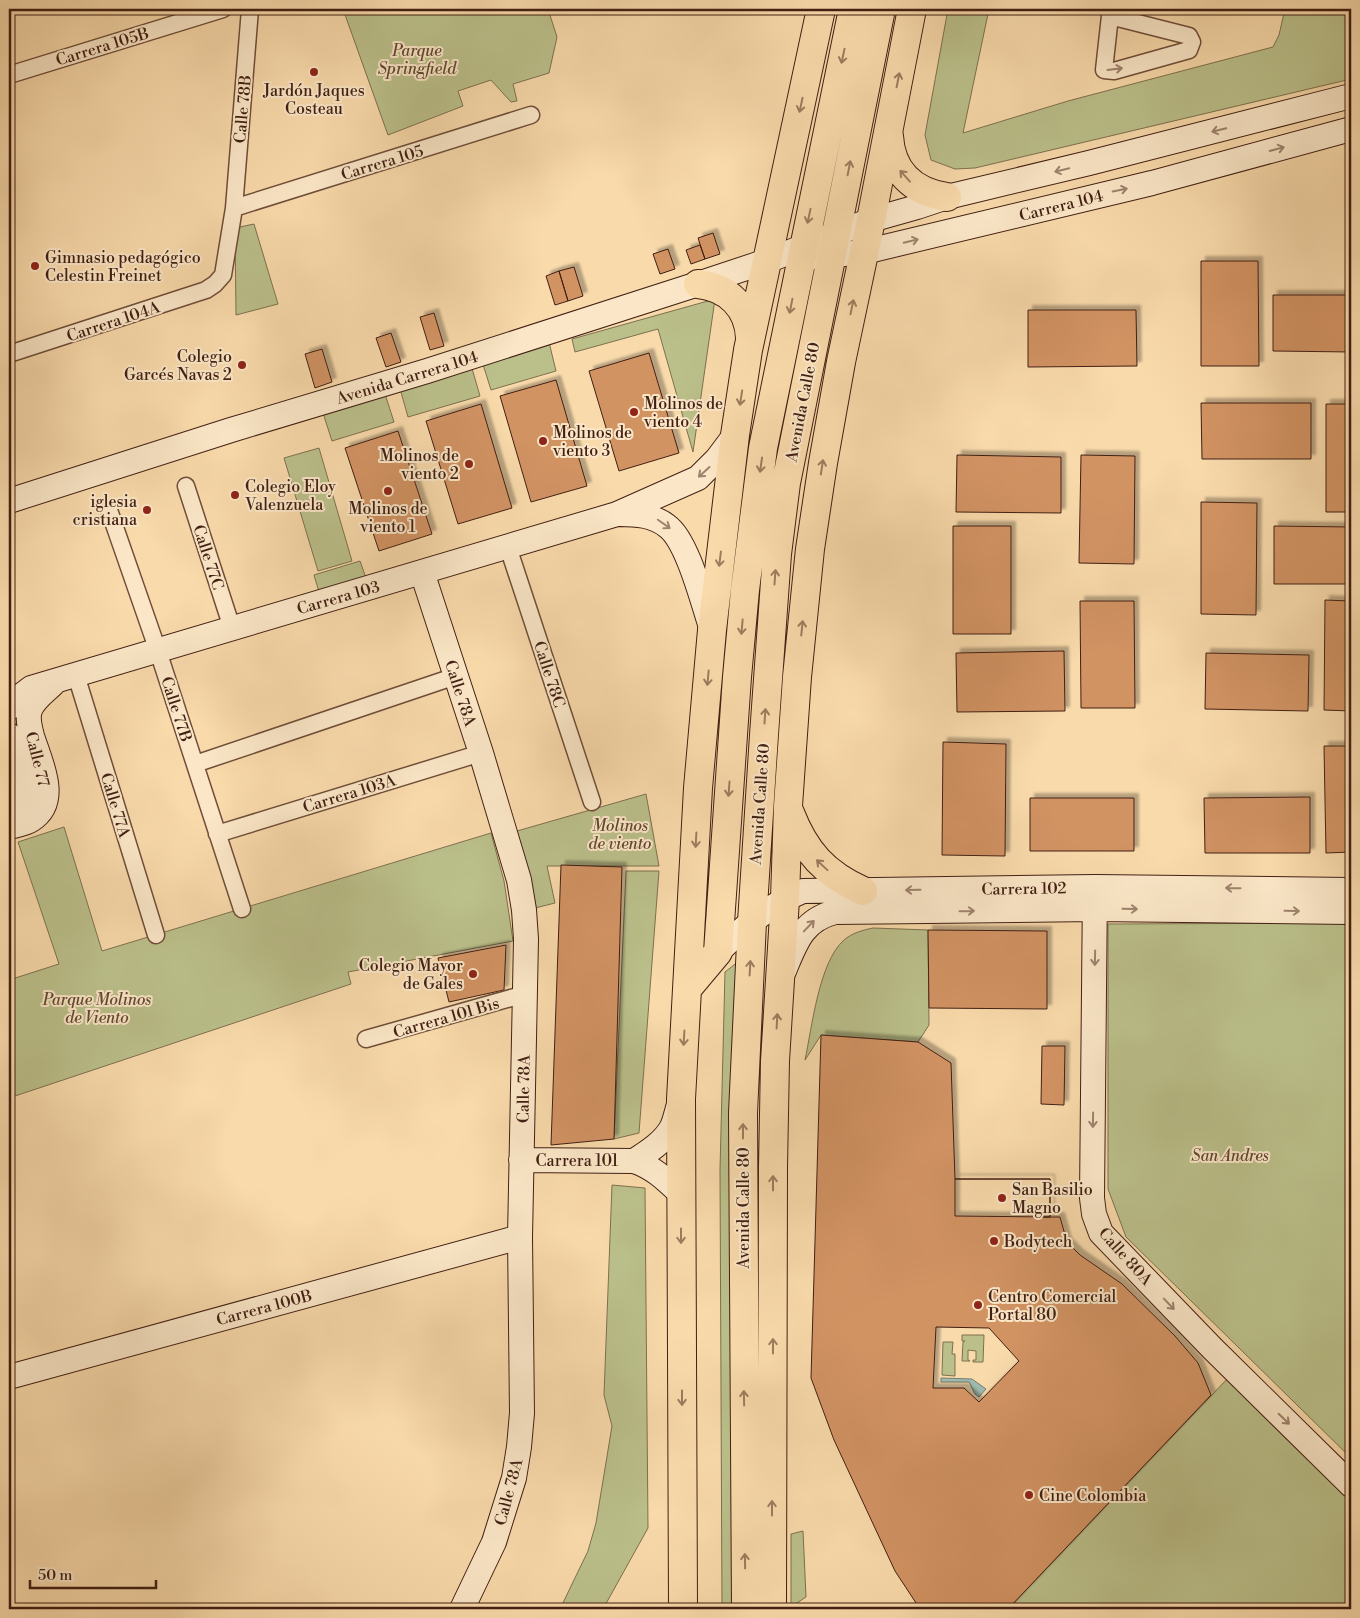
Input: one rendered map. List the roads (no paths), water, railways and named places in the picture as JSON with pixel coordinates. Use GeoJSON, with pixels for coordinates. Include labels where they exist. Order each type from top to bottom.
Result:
{"type":"FeatureCollection","features":[{"type":"Feature","properties":{"kind":"highway"},"geometry":{"type":"LineString","coordinates":[[748,350],[821,9]]}},
{"type":"Feature","properties":{"kind":"highway","name":"Avenida Calle 80"},"geometry":{"type":"LineString","coordinates":[[718,952],[737,677],[763,448],[852,9]]}},
{"type":"Feature","properties":{"kind":"highway","name":"Avenida Calle 80"},"geometry":{"type":"LineString","coordinates":[[746,1609],[743,1114],[752,922],[777,554],[786,483],[881,9]]}},
{"type":"Feature","properties":{"kind":"highway","name":"Avenida Calle 80"},"geometry":{"type":"LineString","coordinates":[[772,1609],[775,1061],[785,898],[788,806],[797,677],[810,549],[841,362],[912,9]]}},
{"type":"Feature","properties":{"kind":"highway"},"geometry":{"type":"LineString","coordinates":[[888,128],[895,164],[906,179],[921,190],[947,197]]}},
{"type":"Feature","properties":{"kind":"highway"},"geometry":{"type":"LineString","coordinates":[[683,1609],[681,1099],[698,788],[712,630],[735,435],[750,337],[744,312],[736,301],[730,295],[715,287],[698,284]]}},
{"type":"Feature","properties":{"kind":"highway"},"geometry":{"type":"LineString","coordinates":[[788,806],[796,828],[817,861],[846,883],[863,891]]}},
{"type":"Feature","properties":{"kind":"highway"},"geometry":{"type":"LineString","coordinates":[[687,990],[718,952]]}},
{"type":"Feature","properties":{"kind":"street","name":"Carrera 105B"},"geometry":{"type":"LineString","coordinates":[[9,75],[223,9]]}},
{"type":"Feature","properties":{"kind":"street","name":"Calle 78B"},"geometry":{"type":"LineString","coordinates":[[216,284],[223,275],[234,208],[250,9]]}},
{"type":"Feature","properties":{"kind":"street"},"geometry":{"type":"LineString","coordinates":[[1111,12],[1189,36],[1192,42],[1191,47],[1189,50],[1114,71],[1104,70],[1111,12]]}},
{"type":"Feature","properties":{"kind":"street","name":"Carrera 104"},"geometry":{"type":"LineString","coordinates":[[767,261],[834,244],[871,220],[947,197],[1351,96]]}},
{"type":"Feature","properties":{"kind":"street","name":"Carrera 105"},"geometry":{"type":"LineString","coordinates":[[234,208],[531,115]]}},
{"type":"Feature","properties":{"kind":"street","name":"Carrera 104"},"geometry":{"type":"LineString","coordinates":[[834,244],[864,252],[1152,184],[1351,129]]}},
{"type":"Feature","properties":{"kind":"street","name":"Avenida Carrera 104"},"geometry":{"type":"LineString","coordinates":[[9,501],[222,433],[427,371],[767,261]]}},
{"type":"Feature","properties":{"kind":"street","name":"Carrera 104A"},"geometry":{"type":"LineString","coordinates":[[9,354],[206,290],[216,284]]}},
{"type":"Feature","properties":{"kind":"street","name":"Carrera 103"},"geometry":{"type":"LineString","coordinates":[[67,677],[617,514],[698,478],[735,435]]}},
{"type":"Feature","properties":{"kind":"street","name":"Calle 77C"},"geometry":{"type":"LineString","coordinates":[[186,486],[232,628]]}},
{"type":"Feature","properties":{"kind":"street","name":"Calle 77B"},"geometry":{"type":"LineString","coordinates":[[109,510],[158,651],[242,909]]}},
{"type":"Feature","properties":{"kind":"street","name":"Carrera 103"},"geometry":{"type":"LineString","coordinates":[[617,514],[639,514],[657,520],[669,527],[678,537],[688,559],[712,630]]}},
{"type":"Feature","properties":{"kind":"street","name":"Calle 78C"},"geometry":{"type":"LineString","coordinates":[[508,547],[592,802]]}},
{"type":"Feature","properties":{"kind":"street","name":"Calle 78A"},"geometry":{"type":"LineString","coordinates":[[422,572],[481,753],[519,880],[526,934],[520,1237],[522,1414],[520,1447],[514,1478],[494,1542],[462,1609]]}},
{"type":"Feature","properties":{"kind":"street"},"geometry":{"type":"LineString","coordinates":[[195,764],[456,676]]}},
{"type":"Feature","properties":{"kind":"street"},"geometry":{"type":"LineString","coordinates":[[9,708],[14,700],[31,688],[67,677]]}},
{"type":"Feature","properties":{"kind":"street","name":"Calle 77"},"geometry":{"type":"LineString","coordinates":[[9,827],[30,821],[46,801],[47,786],[30,728],[29,712],[35,700],[67,677]]}},
{"type":"Feature","properties":{"kind":"street","name":"Calle 77A"},"geometry":{"type":"LineString","coordinates":[[67,677],[156,935]]}},
{"type":"Feature","properties":{"kind":"street","name":"Calle 77"},"geometry":{"type":"LineString","coordinates":[[9,735],[26,782],[24,804],[9,822]]}},
{"type":"Feature","properties":{"kind":"street","name":"Carrera 103A"},"geometry":{"type":"LineString","coordinates":[[218,834],[481,753]]}},
{"type":"Feature","properties":{"kind":"street","name":"Carrera 102"},"geometry":{"type":"LineString","coordinates":[[779,984],[795,944],[808,925],[824,915],[835,912],[1095,898],[1351,890]]}},
{"type":"Feature","properties":{"kind":"street","name":"Carrera 102"},"geometry":{"type":"LineString","coordinates":[[718,952],[752,922],[785,898],[803,891],[1095,898],[1351,912]]}},
{"type":"Feature","properties":{"kind":"street","name":"Calle 80A"},"geometry":{"type":"LineString","coordinates":[[1095,898],[1092,1198],[1096,1222],[1101,1232],[1213,1349],[1351,1485]]}},
{"type":"Feature","properties":{"kind":"street","name":"Carrera 101 Bis"},"geometry":{"type":"LineString","coordinates":[[366,1039],[526,994]]}},
{"type":"Feature","properties":{"kind":"street","name":"Carrera 101"},"geometry":{"type":"LineString","coordinates":[[634,1161],[666,1136],[672,1127],[681,1099]]}},
{"type":"Feature","properties":{"kind":"street","name":"Carrera 101"},"geometry":{"type":"LineString","coordinates":[[521,1160],[634,1161],[647,1165],[656,1171],[680,1194]]}},
{"type":"Feature","properties":{"kind":"street","name":"Carrera 100B"},"geometry":{"type":"LineString","coordinates":[[9,1377],[520,1237]]}},
{"type":"Feature","properties":{"kind":"place","name":"Jardón Jaques Costeau"},"geometry":{"type":"Point","coordinates":[314,72]}},
{"type":"Feature","properties":{"kind":"place","name":"Gimnasio pedagógico Celestin Freinet"},"geometry":{"type":"Point","coordinates":[35,266]}},
{"type":"Feature","properties":{"kind":"place","name":"Colegio Garcés Navas 2"},"geometry":{"type":"Point","coordinates":[242,365]}},
{"type":"Feature","properties":{"kind":"place","name":"Molinos de viento 4"},"geometry":{"type":"Point","coordinates":[634,412]}},
{"type":"Feature","properties":{"kind":"place","name":"Molinos de viento 3"},"geometry":{"type":"Point","coordinates":[543,441]}},
{"type":"Feature","properties":{"kind":"place","name":"Molinos de viento 2"},"geometry":{"type":"Point","coordinates":[469,464]}},
{"type":"Feature","properties":{"kind":"place","name":"Molinos de viento 1"},"geometry":{"type":"Point","coordinates":[388,491]}},
{"type":"Feature","properties":{"kind":"place","name":"Colegio Eloy Valenzuela"},"geometry":{"type":"Point","coordinates":[235,495]}},
{"type":"Feature","properties":{"kind":"place","name":"iglesia cristiana"},"geometry":{"type":"Point","coordinates":[147,510]}},
{"type":"Feature","properties":{"kind":"place","name":"Colegio Mayor de Gales"},"geometry":{"type":"Point","coordinates":[473,974]}},
{"type":"Feature","properties":{"kind":"place","name":"San Basilio Magno"},"geometry":{"type":"Point","coordinates":[1002,1198]}},
{"type":"Feature","properties":{"kind":"place","name":"Bodytech"},"geometry":{"type":"Point","coordinates":[994,1241]}},
{"type":"Feature","properties":{"kind":"place","name":"Centro Comercial Portal 80"},"geometry":{"type":"Point","coordinates":[978,1305]}},
{"type":"Feature","properties":{"kind":"place","name":"Cine Colombia"},"geometry":{"type":"Point","coordinates":[1029,1495]}},
{"type":"Feature","properties":{"kind":"park label","name":"Parque Springfield"},"geometry":{"type":"Point","coordinates":[417,59]}},
{"type":"Feature","properties":{"kind":"park label","name":"Molinos de viento"},"geometry":{"type":"Point","coordinates":[620,834]}},
{"type":"Feature","properties":{"kind":"park label","name":"Parque Molinos de Viento"},"geometry":{"type":"Point","coordinates":[97,1008]}},
{"type":"Feature","properties":{"kind":"park label","name":"San Andres"},"geometry":{"type":"Point","coordinates":[1230,1155]}}]}
